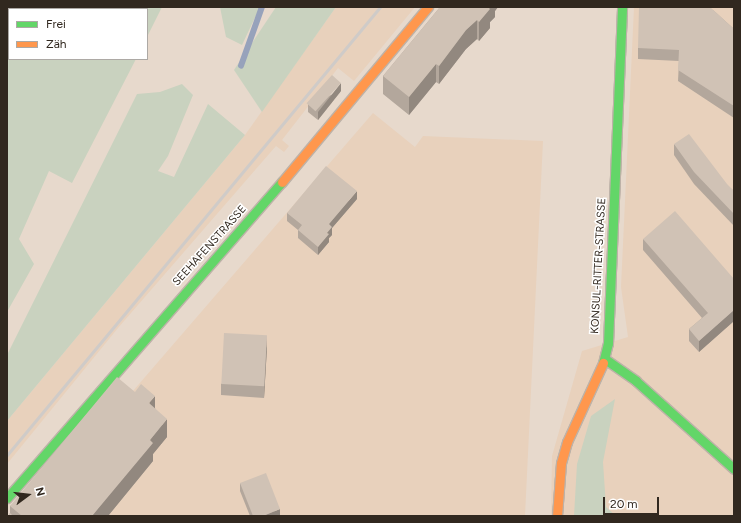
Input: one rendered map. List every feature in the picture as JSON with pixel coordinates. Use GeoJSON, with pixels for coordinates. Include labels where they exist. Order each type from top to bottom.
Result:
{"type":"FeatureCollection","features":[{"type":"Feature","properties":{"kind":"street","name":"SEEHAFENSTRASSE"},"geometry":{"type":"LineString","coordinates":[[7,498],[173,305],[240,233],[428,7]]}},
{"type":"Feature","properties":{"kind":"street","name":"KONSUL-RITTER-STRASSE"},"geometry":{"type":"LineString","coordinates":[[557,516],[561,464],[567,442],[605,359],[610,324],[622,7]]}},
{"type":"Feature","properties":{"kind":"street"},"geometry":{"type":"LineString","coordinates":[[605,359],[636,381],[734,469]]}},
{"type":"Feature","properties":{"kind":"shaded area"},"geometry":{"type":"Polygon","coordinates":[[[336,7],[415,7],[354,81],[338,68],[282,140],[289,146],[284,152],[276,146],[118,328],[7,464],[7,421],[245,135],[336,7]]]}},
{"type":"Feature","properties":{"kind":"shaded area"},"geometry":{"type":"Polygon","coordinates":[[[634,7],[734,7],[734,516],[551,516],[552,456],[582,351],[628,337],[621,287],[634,7]]]}},
{"type":"Feature","properties":{"kind":"shaded area"},"geometry":{"type":"Polygon","coordinates":[[[373,113],[415,147],[423,136],[543,141],[525,516],[25,516],[373,113]]]}},
{"type":"Feature","properties":{"kind":"green space"},"geometry":{"type":"Polygon","coordinates":[[[7,7],[162,7],[148,35],[148,8],[8,8],[8,60],[135,60],[72,183],[49,171],[19,239],[34,264],[7,312],[7,7]]]}},
{"type":"Feature","properties":{"kind":"green space"},"geometry":{"type":"Polygon","coordinates":[[[220,7],[260,7],[242,45],[226,37],[220,7]]]}},
{"type":"Feature","properties":{"kind":"green space"},"geometry":{"type":"Polygon","coordinates":[[[276,7],[336,7],[262,112],[234,70],[276,7]]]}},
{"type":"Feature","properties":{"kind":"green space"},"geometry":{"type":"Polygon","coordinates":[[[182,84],[193,95],[168,156],[158,171],[174,177],[208,104],[245,135],[7,421],[7,355],[137,94],[160,92],[182,84]]]}},
{"type":"Feature","properties":{"kind":"green space"},"geometry":{"type":"Polygon","coordinates":[[[615,399],[603,462],[606,507],[616,516],[574,516],[577,464],[591,416],[615,399]]]}},
{"type":"Feature","properties":{"kind":"building"},"geometry":{"type":"Polygon","coordinates":[[[440,7],[488,7],[490,9],[479,22],[477,20],[466,30],[439,66],[436,64],[409,97],[383,76],[440,7]]]}},
{"type":"Feature","properties":{"kind":"building"},"geometry":{"type":"Polygon","coordinates":[[[639,7],[710,7],[734,29],[734,106],[678,70],[679,50],[638,48],[639,7]]]}},
{"type":"Feature","properties":{"kind":"building"},"geometry":{"type":"Polygon","coordinates":[[[332,75],[341,83],[315,111],[307,103],[332,75]]]}},
{"type":"Feature","properties":{"kind":"building"},"geometry":{"type":"Polygon","coordinates":[[[689,134],[734,191],[734,214],[694,172],[674,144],[689,134]]]}},
{"type":"Feature","properties":{"kind":"building"},"geometry":{"type":"Polygon","coordinates":[[[326,166],[357,191],[329,224],[332,227],[327,233],[329,234],[318,247],[298,230],[302,225],[287,213],[326,166]]]}},
{"type":"Feature","properties":{"kind":"building"},"geometry":{"type":"Polygon","coordinates":[[[675,211],[734,279],[734,310],[699,341],[689,329],[708,313],[643,239],[675,211]]]}},
{"type":"Feature","properties":{"kind":"building"},"geometry":{"type":"Polygon","coordinates":[[[224,333],[267,335],[264,386],[221,384],[224,333]]]}},
{"type":"Feature","properties":{"kind":"building"},"geometry":{"type":"Polygon","coordinates":[[[117,377],[135,392],[141,384],[155,396],[149,403],[167,419],[150,440],[153,443],[92,516],[22,516],[10,506],[117,377]]]}},
{"type":"Feature","properties":{"kind":"building"},"geometry":{"type":"Polygon","coordinates":[[[266,473],[280,509],[263,516],[253,516],[240,483],[266,473]]]}},
{"type":"Feature","properties":{"kind":"waterway"},"geometry":{"type":"LineString","coordinates":[[241,66],[262,7]]}},
{"type":"Feature","properties":{"kind":"railway"},"geometry":{"type":"LineString","coordinates":[[7,455],[380,7]]}},
{"type":"Feature","properties":{"kind":"traffic: fast"},"geometry":{"type":"LineString","coordinates":[[603,363],[608,343],[622,7]]}},
{"type":"Feature","properties":{"kind":"traffic: fast"},"geometry":{"type":"LineString","coordinates":[[7,498],[282,182]]}},
{"type":"Feature","properties":{"kind":"traffic: fast"},"geometry":{"type":"LineString","coordinates":[[605,359],[636,381],[734,469]]}},
{"type":"Feature","properties":{"kind":"traffic: slow"},"geometry":{"type":"LineString","coordinates":[[282,182],[428,7]]}},
{"type":"Feature","properties":{"kind":"traffic: slow"},"geometry":{"type":"LineString","coordinates":[[557,516],[561,463],[567,442],[603,363]]}}]}
